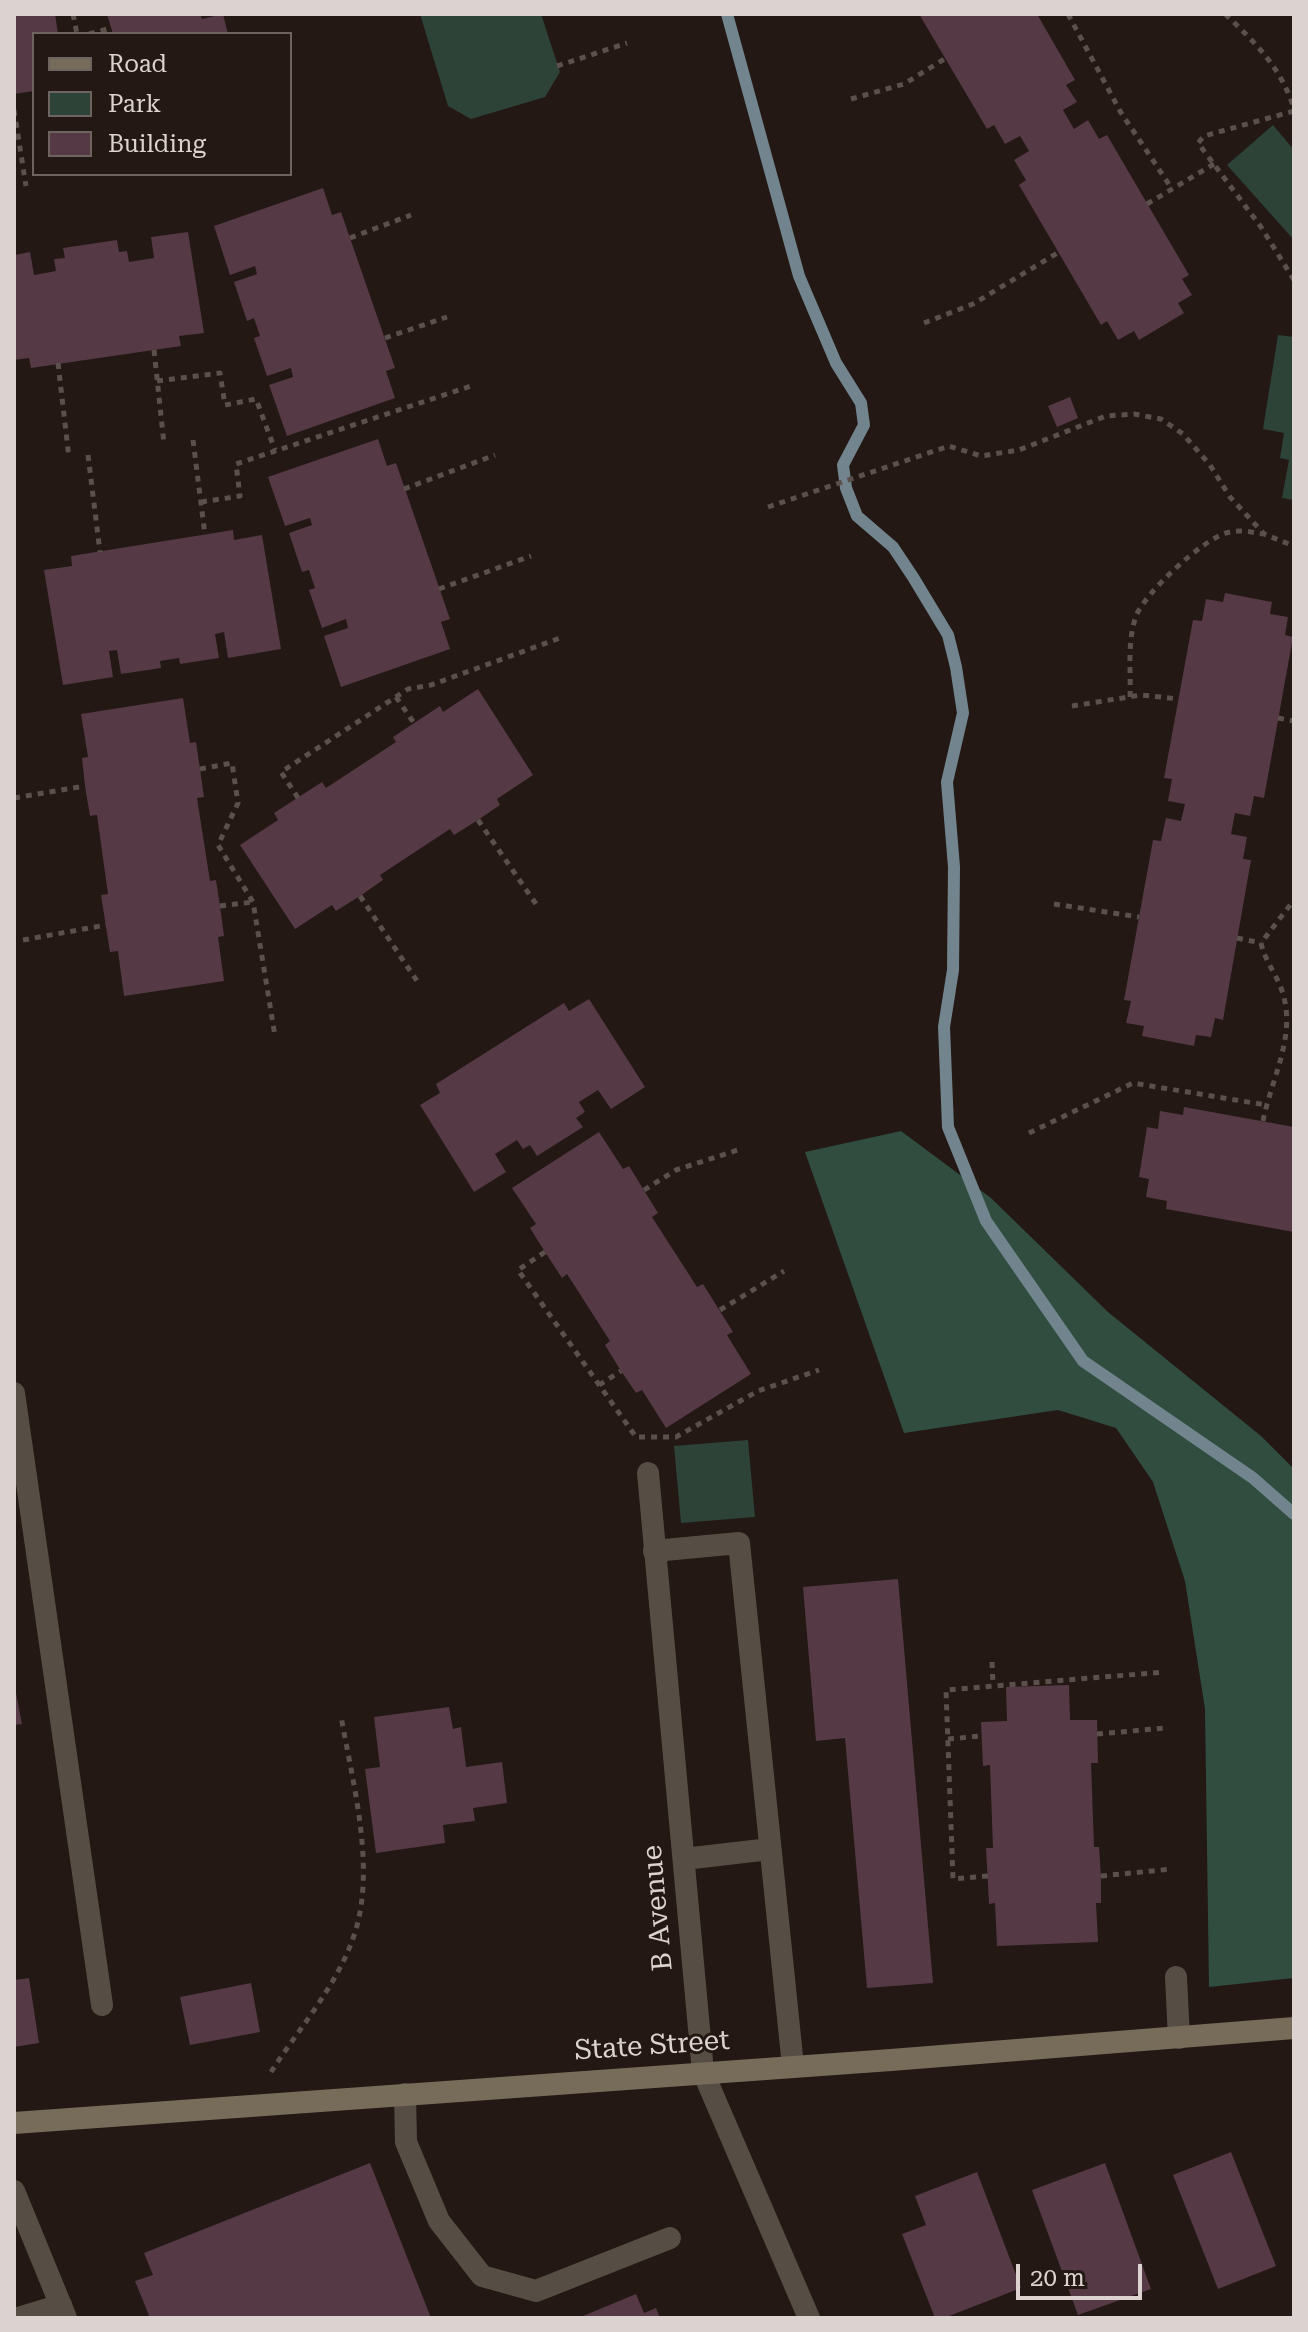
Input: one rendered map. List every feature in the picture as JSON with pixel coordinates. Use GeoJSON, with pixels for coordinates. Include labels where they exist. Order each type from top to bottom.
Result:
{"type":"FeatureCollection","features":[{"type":"Feature","properties":{"kind":"main road","name":"State Street"},"geometry":{"type":"LineString","coordinates":[[14,2123],[1294,2028]]}},
{"type":"Feature","properties":{"kind":"street"},"geometry":{"type":"LineString","coordinates":[[14,1393],[102,2005]]}},
{"type":"Feature","properties":{"kind":"street","name":"B Avenue"},"geometry":{"type":"LineString","coordinates":[[648,1473],[703,2072],[809,2318]]}},
{"type":"Feature","properties":{"kind":"street"},"geometry":{"type":"LineString","coordinates":[[654,1551],[739,1543],[793,2066]]}},
{"type":"Feature","properties":{"kind":"street"},"geometry":{"type":"LineString","coordinates":[[684,1859],[770,1849]]}},
{"type":"Feature","properties":{"kind":"street"},"geometry":{"type":"LineString","coordinates":[[1176,1977],[1179,2038]]}},
{"type":"Feature","properties":{"kind":"street"},"geometry":{"type":"LineString","coordinates":[[405,2094],[406,2142],[433,2208],[439,2221],[482,2276],[536,2291],[670,2238]]}},
{"type":"Feature","properties":{"kind":"street"},"geometry":{"type":"LineString","coordinates":[[14,2194],[64,2311],[18,2318]]}},
{"type":"Feature","properties":{"kind":"path"},"geometry":{"type":"LineString","coordinates":[[1068,14],[1120,111],[1172,189]]}},
{"type":"Feature","properties":{"kind":"path"},"geometry":{"type":"LineString","coordinates":[[1225,14],[1240,26],[1283,78],[1294,110],[1200,138],[1198,143],[1261,227],[1294,280]]}},
{"type":"Feature","properties":{"kind":"path"},"geometry":{"type":"LineString","coordinates":[[96,32],[111,28]]}},
{"type":"Feature","properties":{"kind":"path"},"geometry":{"type":"LineString","coordinates":[[557,66],[627,43]]}},
{"type":"Feature","properties":{"kind":"path"},"geometry":{"type":"LineString","coordinates":[[851,99],[904,84],[946,58]]}},
{"type":"Feature","properties":{"kind":"path"},"geometry":{"type":"LineString","coordinates":[[14,110],[26,186]]}},
{"type":"Feature","properties":{"kind":"path"},"geometry":{"type":"LineString","coordinates":[[1147,204],[1214,164]]}},
{"type":"Feature","properties":{"kind":"path"},"geometry":{"type":"LineString","coordinates":[[350,238],[411,215]]}},
{"type":"Feature","properties":{"kind":"path"},"geometry":{"type":"LineString","coordinates":[[924,323],[973,304],[1059,252]]}},
{"type":"Feature","properties":{"kind":"path"},"geometry":{"type":"LineString","coordinates":[[385,338],[447,317]]}},
{"type":"Feature","properties":{"kind":"path"},"geometry":{"type":"LineString","coordinates":[[154,350],[164,444]]}},
{"type":"Feature","properties":{"kind":"path"},"geometry":{"type":"LineString","coordinates":[[58,363],[69,458]]}},
{"type":"Feature","properties":{"kind":"path"},"geometry":{"type":"LineString","coordinates":[[157,381],[220,373],[225,405],[256,399],[275,450]]}},
{"type":"Feature","properties":{"kind":"path"},"geometry":{"type":"LineString","coordinates":[[201,502],[240,496],[236,464],[471,386]]}},
{"type":"Feature","properties":{"kind":"path"},"geometry":{"type":"LineString","coordinates":[[768,507],[949,446],[981,456],[1019,450],[1121,413],[1151,416],[1173,426],[1192,443],[1230,497],[1264,534]]}},
{"type":"Feature","properties":{"kind":"path"},"geometry":{"type":"LineString","coordinates":[[193,440],[205,535]]}},
{"type":"Feature","properties":{"kind":"path"},"geometry":{"type":"LineString","coordinates":[[88,455],[100,552]]}},
{"type":"Feature","properties":{"kind":"path"},"geometry":{"type":"LineString","coordinates":[[404,489],[495,455]]}},
{"type":"Feature","properties":{"kind":"path"},"geometry":{"type":"LineString","coordinates":[[1130,697],[1130,646],[1137,614],[1175,570],[1208,541],[1237,531],[1264,534],[1294,546]]}},
{"type":"Feature","properties":{"kind":"path"},"geometry":{"type":"LineString","coordinates":[[439,589],[531,556]]}},
{"type":"Feature","properties":{"kind":"path"},"geometry":{"type":"LineString","coordinates":[[298,798],[281,772],[408,689],[431,685],[560,638]]}},
{"type":"Feature","properties":{"kind":"path"},"geometry":{"type":"LineString","coordinates":[[1072,706],[1141,695],[1179,699]]}},
{"type":"Feature","properties":{"kind":"path"},"geometry":{"type":"LineString","coordinates":[[396,697],[414,723]]}},
{"type":"Feature","properties":{"kind":"path"},"geometry":{"type":"LineString","coordinates":[[1278,718],[1294,721]]}},
{"type":"Feature","properties":{"kind":"path"},"geometry":{"type":"LineString","coordinates":[[200,769],[232,763],[238,803],[218,845],[253,902],[275,1036]]}},
{"type":"Feature","properties":{"kind":"path"},"geometry":{"type":"LineString","coordinates":[[14,798],[85,786]]}},
{"type":"Feature","properties":{"kind":"path"},"geometry":{"type":"LineString","coordinates":[[478,820],[536,904]]}},
{"type":"Feature","properties":{"kind":"path"},"geometry":{"type":"LineString","coordinates":[[360,896],[417,981]]}},
{"type":"Feature","properties":{"kind":"path"},"geometry":{"type":"LineString","coordinates":[[1263,1121],[1281,1058],[1286,1005],[1261,943],[1294,900]]}},
{"type":"Feature","properties":{"kind":"path"},"geometry":{"type":"LineString","coordinates":[[220,906],[253,902]]}},
{"type":"Feature","properties":{"kind":"path"},"geometry":{"type":"LineString","coordinates":[[1054,904],[1139,917]]}},
{"type":"Feature","properties":{"kind":"path"},"geometry":{"type":"LineString","coordinates":[[23,940],[106,925]]}},
{"type":"Feature","properties":{"kind":"path"},"geometry":{"type":"LineString","coordinates":[[1237,938],[1261,943]]}},
{"type":"Feature","properties":{"kind":"path"},"geometry":{"type":"LineString","coordinates":[[1286,1005],[1294,1004]]}},
{"type":"Feature","properties":{"kind":"path"},"geometry":{"type":"LineString","coordinates":[[1029,1133],[1133,1083],[1266,1105]]}},
{"type":"Feature","properties":{"kind":"path"},"geometry":{"type":"LineString","coordinates":[[644,1190],[676,1170],[741,1149]]}},
{"type":"Feature","properties":{"kind":"path"},"geometry":{"type":"LineString","coordinates":[[545,1252],[518,1270],[636,1437],[676,1437],[758,1391],[819,1370]]}},
{"type":"Feature","properties":{"kind":"path"},"geometry":{"type":"LineString","coordinates":[[720,1310],[784,1271]]}},
{"type":"Feature","properties":{"kind":"path"},"geometry":{"type":"LineString","coordinates":[[599,1385],[621,1371]]}},
{"type":"Feature","properties":{"kind":"path"},"geometry":{"type":"LineString","coordinates":[[992,1662],[993,1685]]}},
{"type":"Feature","properties":{"kind":"path"},"geometry":{"type":"LineString","coordinates":[[988,1876],[953,1879],[946,1690],[1164,1672]]}},
{"type":"Feature","properties":{"kind":"path"},"geometry":{"type":"LineString","coordinates":[[248,2106],[333,1979],[353,1940],[364,1888],[360,1830],[341,1716]]}},
{"type":"Feature","properties":{"kind":"path"},"geometry":{"type":"LineString","coordinates":[[1097,1734],[1166,1728]]}},
{"type":"Feature","properties":{"kind":"path"},"geometry":{"type":"LineString","coordinates":[[948,1739],[981,1736]]}},
{"type":"Feature","properties":{"kind":"path"},"geometry":{"type":"LineString","coordinates":[[1101,1876],[1172,1869]]}},
{"type":"Feature","properties":{"kind":"green space"},"geometry":{"type":"Polygon","coordinates":[[[420,14],[541,14],[560,72],[545,97],[471,119],[448,106],[420,14]]]}},
{"type":"Feature","properties":{"kind":"green space"},"geometry":{"type":"Polygon","coordinates":[[[1273,125],[1294,150],[1294,240],[1227,165],[1273,125]]]}},
{"type":"Feature","properties":{"kind":"green space"},"geometry":{"type":"Polygon","coordinates":[[[1278,335],[1294,337],[1294,500],[1282,498],[1289,460],[1280,458],[1284,433],[1263,429],[1278,335]]]}},
{"type":"Feature","properties":{"kind":"green space"},"geometry":{"type":"Polygon","coordinates":[[[901,1131],[991,1198],[1108,1312],[1261,1436],[1294,1469],[1294,1978],[1209,1987],[1205,1709],[1185,1581],[1153,1482],[1116,1428],[1058,1410],[904,1433],[805,1152],[901,1131]]]}},
{"type":"Feature","properties":{"kind":"green space"},"geometry":{"type":"Polygon","coordinates":[[[748,1440],[755,1517],[681,1523],[674,1446],[748,1440]]]}},
{"type":"Feature","properties":{"kind":"building"},"geometry":{"type":"Polygon","coordinates":[[[14,14],[55,14],[58,32],[32,32],[32,91],[14,94],[14,14]]]}},
{"type":"Feature","properties":{"kind":"building"},"geometry":{"type":"Polygon","coordinates":[[[107,14],[200,14],[202,19],[223,14],[228,32],[112,32],[107,14]]]}},
{"type":"Feature","properties":{"kind":"building"},"geometry":{"type":"Polygon","coordinates":[[[919,14],[1037,14],[1075,80],[1066,85],[1077,102],[1063,110],[1074,129],[1088,120],[1099,139],[1107,135],[1189,275],[1182,279],[1192,295],[1178,303],[1184,313],[1139,340],[1134,331],[1118,340],[1107,321],[1101,325],[1019,185],[1026,180],[1014,160],[1029,151],[1020,136],[1005,144],[994,125],[987,129],[919,14]]]}},
{"type":"Feature","properties":{"kind":"building"},"geometry":{"type":"Polygon","coordinates":[[[323,188],[332,215],[341,212],[395,368],[386,371],[395,398],[287,436],[269,385],[293,377],[291,368],[267,376],[254,338],[260,336],[254,318],[247,321],[234,282],[257,274],[255,266],[230,275],[214,226],[323,188]]]}},
{"type":"Feature","properties":{"kind":"building"},"geometry":{"type":"Polygon","coordinates":[[[188,232],[204,333],[179,336],[181,346],[31,368],[29,358],[14,360],[14,255],[30,252],[34,275],[56,271],[54,259],[65,258],[63,248],[117,240],[119,252],[127,251],[129,262],[154,258],[151,237],[188,232]]]}},
{"type":"Feature","properties":{"kind":"building"},"geometry":{"type":"Polygon","coordinates":[[[1070,397],[1078,418],[1057,427],[1048,406],[1070,397]]]}},
{"type":"Feature","properties":{"kind":"building"},"geometry":{"type":"Polygon","coordinates":[[[378,439],[387,466],[396,463],[450,619],[441,622],[450,649],[341,687],[324,636],[348,628],[346,619],[322,628],[309,590],[315,588],[309,570],[302,572],[289,533],[312,525],[310,518],[285,526],[268,477],[378,439]]]}},
{"type":"Feature","properties":{"kind":"building"},"geometry":{"type":"Polygon","coordinates":[[[233,530],[234,540],[262,535],[281,649],[228,658],[224,632],[215,634],[219,658],[180,664],[179,658],[160,661],[161,668],[121,674],[117,650],[109,651],[113,677],[63,685],[44,570],[72,566],[71,556],[233,530]]]}},
{"type":"Feature","properties":{"kind":"building"},"geometry":{"type":"Polygon","coordinates":[[[1225,593],[1272,602],[1270,614],[1288,617],[1285,635],[1293,637],[1264,798],[1254,796],[1250,816],[1235,813],[1231,834],[1247,837],[1243,859],[1251,860],[1223,1020],[1215,1018],[1211,1037],[1196,1035],[1194,1046],[1142,1036],[1144,1026],[1126,1023],[1131,1001],[1124,1000],[1153,840],[1161,841],[1166,818],[1181,821],[1185,804],[1168,801],[1172,779],[1164,778],[1193,620],[1202,621],[1206,599],[1223,602],[1225,593]]]}},
{"type":"Feature","properties":{"kind":"building"},"geometry":{"type":"Polygon","coordinates":[[[478,689],[533,775],[497,799],[500,805],[478,820],[454,835],[450,829],[380,875],[383,880],[360,896],[336,911],[332,905],[295,929],[240,845],[278,820],[274,813],[322,782],[326,788],[396,742],[393,737],[440,706],[443,712],[478,689]]]}},
{"type":"Feature","properties":{"kind":"building"},"geometry":{"type":"Polygon","coordinates":[[[183,698],[190,743],[196,742],[200,769],[204,797],[197,798],[210,881],[216,880],[220,906],[224,936],[218,937],[224,981],[124,996],[118,951],[110,952],[101,895],[108,894],[97,815],[90,816],[85,786],[82,758],[88,757],[81,714],[183,698]]]}},
{"type":"Feature","properties":{"kind":"building"},"geometry":{"type":"Polygon","coordinates":[[[589,999],[645,1087],[611,1109],[598,1090],[579,1102],[585,1112],[576,1118],[583,1127],[537,1156],[530,1145],[523,1149],[517,1140],[495,1154],[506,1172],[474,1192],[420,1105],[440,1093],[436,1084],[564,1003],[569,1011],[589,999]]]}},
{"type":"Feature","properties":{"kind":"building"},"geometry":{"type":"Polygon","coordinates":[[[1184,1107],[1294,1127],[1294,1232],[1166,1209],[1167,1201],[1146,1197],[1149,1179],[1139,1177],[1147,1127],[1158,1129],[1160,1111],[1183,1115],[1184,1107]]]}},
{"type":"Feature","properties":{"kind":"building"},"geometry":{"type":"Polygon","coordinates":[[[599,1132],[623,1169],[629,1166],[658,1213],[652,1217],[697,1287],[703,1284],[733,1332],[727,1335],[751,1374],[666,1428],[642,1390],[636,1393],[621,1371],[605,1345],[610,1341],[567,1274],[562,1278],[545,1252],[530,1228],[536,1224],[512,1188],[599,1132]]]}},
{"type":"Feature","properties":{"kind":"building"},"geometry":{"type":"Polygon","coordinates":[[[898,1579],[933,1983],[867,1988],[845,1738],[816,1741],[803,1587],[898,1579]]]}},
{"type":"Feature","properties":{"kind":"building"},"geometry":{"type":"Polygon","coordinates":[[[14,1683],[22,1724],[14,1725],[14,1683]]]}},
{"type":"Feature","properties":{"kind":"building"},"geometry":{"type":"Polygon","coordinates":[[[1069,1685],[1070,1720],[1097,1720],[1098,1763],[1091,1763],[1094,1847],[1099,1847],[1101,1876],[1101,1903],[1096,1903],[1098,1942],[997,1946],[995,1903],[989,1904],[986,1848],[993,1848],[990,1765],[983,1766],[981,1722],[1007,1721],[1006,1687],[1069,1685]]]}},
{"type":"Feature","properties":{"kind":"building"},"geometry":{"type":"Polygon","coordinates":[[[449,1707],[453,1729],[461,1727],[466,1767],[502,1762],[507,1803],[473,1808],[475,1821],[443,1825],[445,1843],[376,1853],[365,1769],[380,1767],[374,1717],[449,1707]]]}},
{"type":"Feature","properties":{"kind":"building"},"geometry":{"type":"Polygon","coordinates":[[[29,1978],[39,2043],[14,2047],[14,1980],[29,1978]]]}},
{"type":"Feature","properties":{"kind":"building"},"geometry":{"type":"Polygon","coordinates":[[[251,1983],[260,2032],[190,2045],[180,1997],[251,1983]]]}},
{"type":"Feature","properties":{"kind":"building"},"geometry":{"type":"Polygon","coordinates":[[[1231,2152],[1276,2266],[1218,2289],[1173,2175],[1231,2152]]]}},
{"type":"Feature","properties":{"kind":"building"},"geometry":{"type":"Polygon","coordinates":[[[370,2163],[431,2318],[150,2318],[135,2281],[153,2275],[144,2253],[370,2163]]]}},
{"type":"Feature","properties":{"kind":"building"},"geometry":{"type":"Polygon","coordinates":[[[1105,2163],[1151,2289],[1078,2315],[1032,2190],[1105,2163]]]}},
{"type":"Feature","properties":{"kind":"building"},"geometry":{"type":"Polygon","coordinates":[[[977,2172],[1021,2288],[944,2318],[935,2318],[902,2234],[926,2225],[915,2196],[977,2172]]]}},
{"type":"Feature","properties":{"kind":"building"},"geometry":{"type":"Polygon","coordinates":[[[636,2294],[644,2313],[656,2308],[660,2318],[578,2318],[636,2294]]]}},
{"type":"Feature","properties":{"kind":"waterway"},"geometry":{"type":"LineString","coordinates":[[727,14],[799,276],[836,363],[861,403],[864,425],[843,465],[846,488],[857,516],[893,547],[913,577],[948,635],[956,667],[963,713],[947,782],[954,867],[953,970],[944,1027],[948,1127],[986,1221],[1083,1361],[1253,1478],[1294,1514]]}}]}
